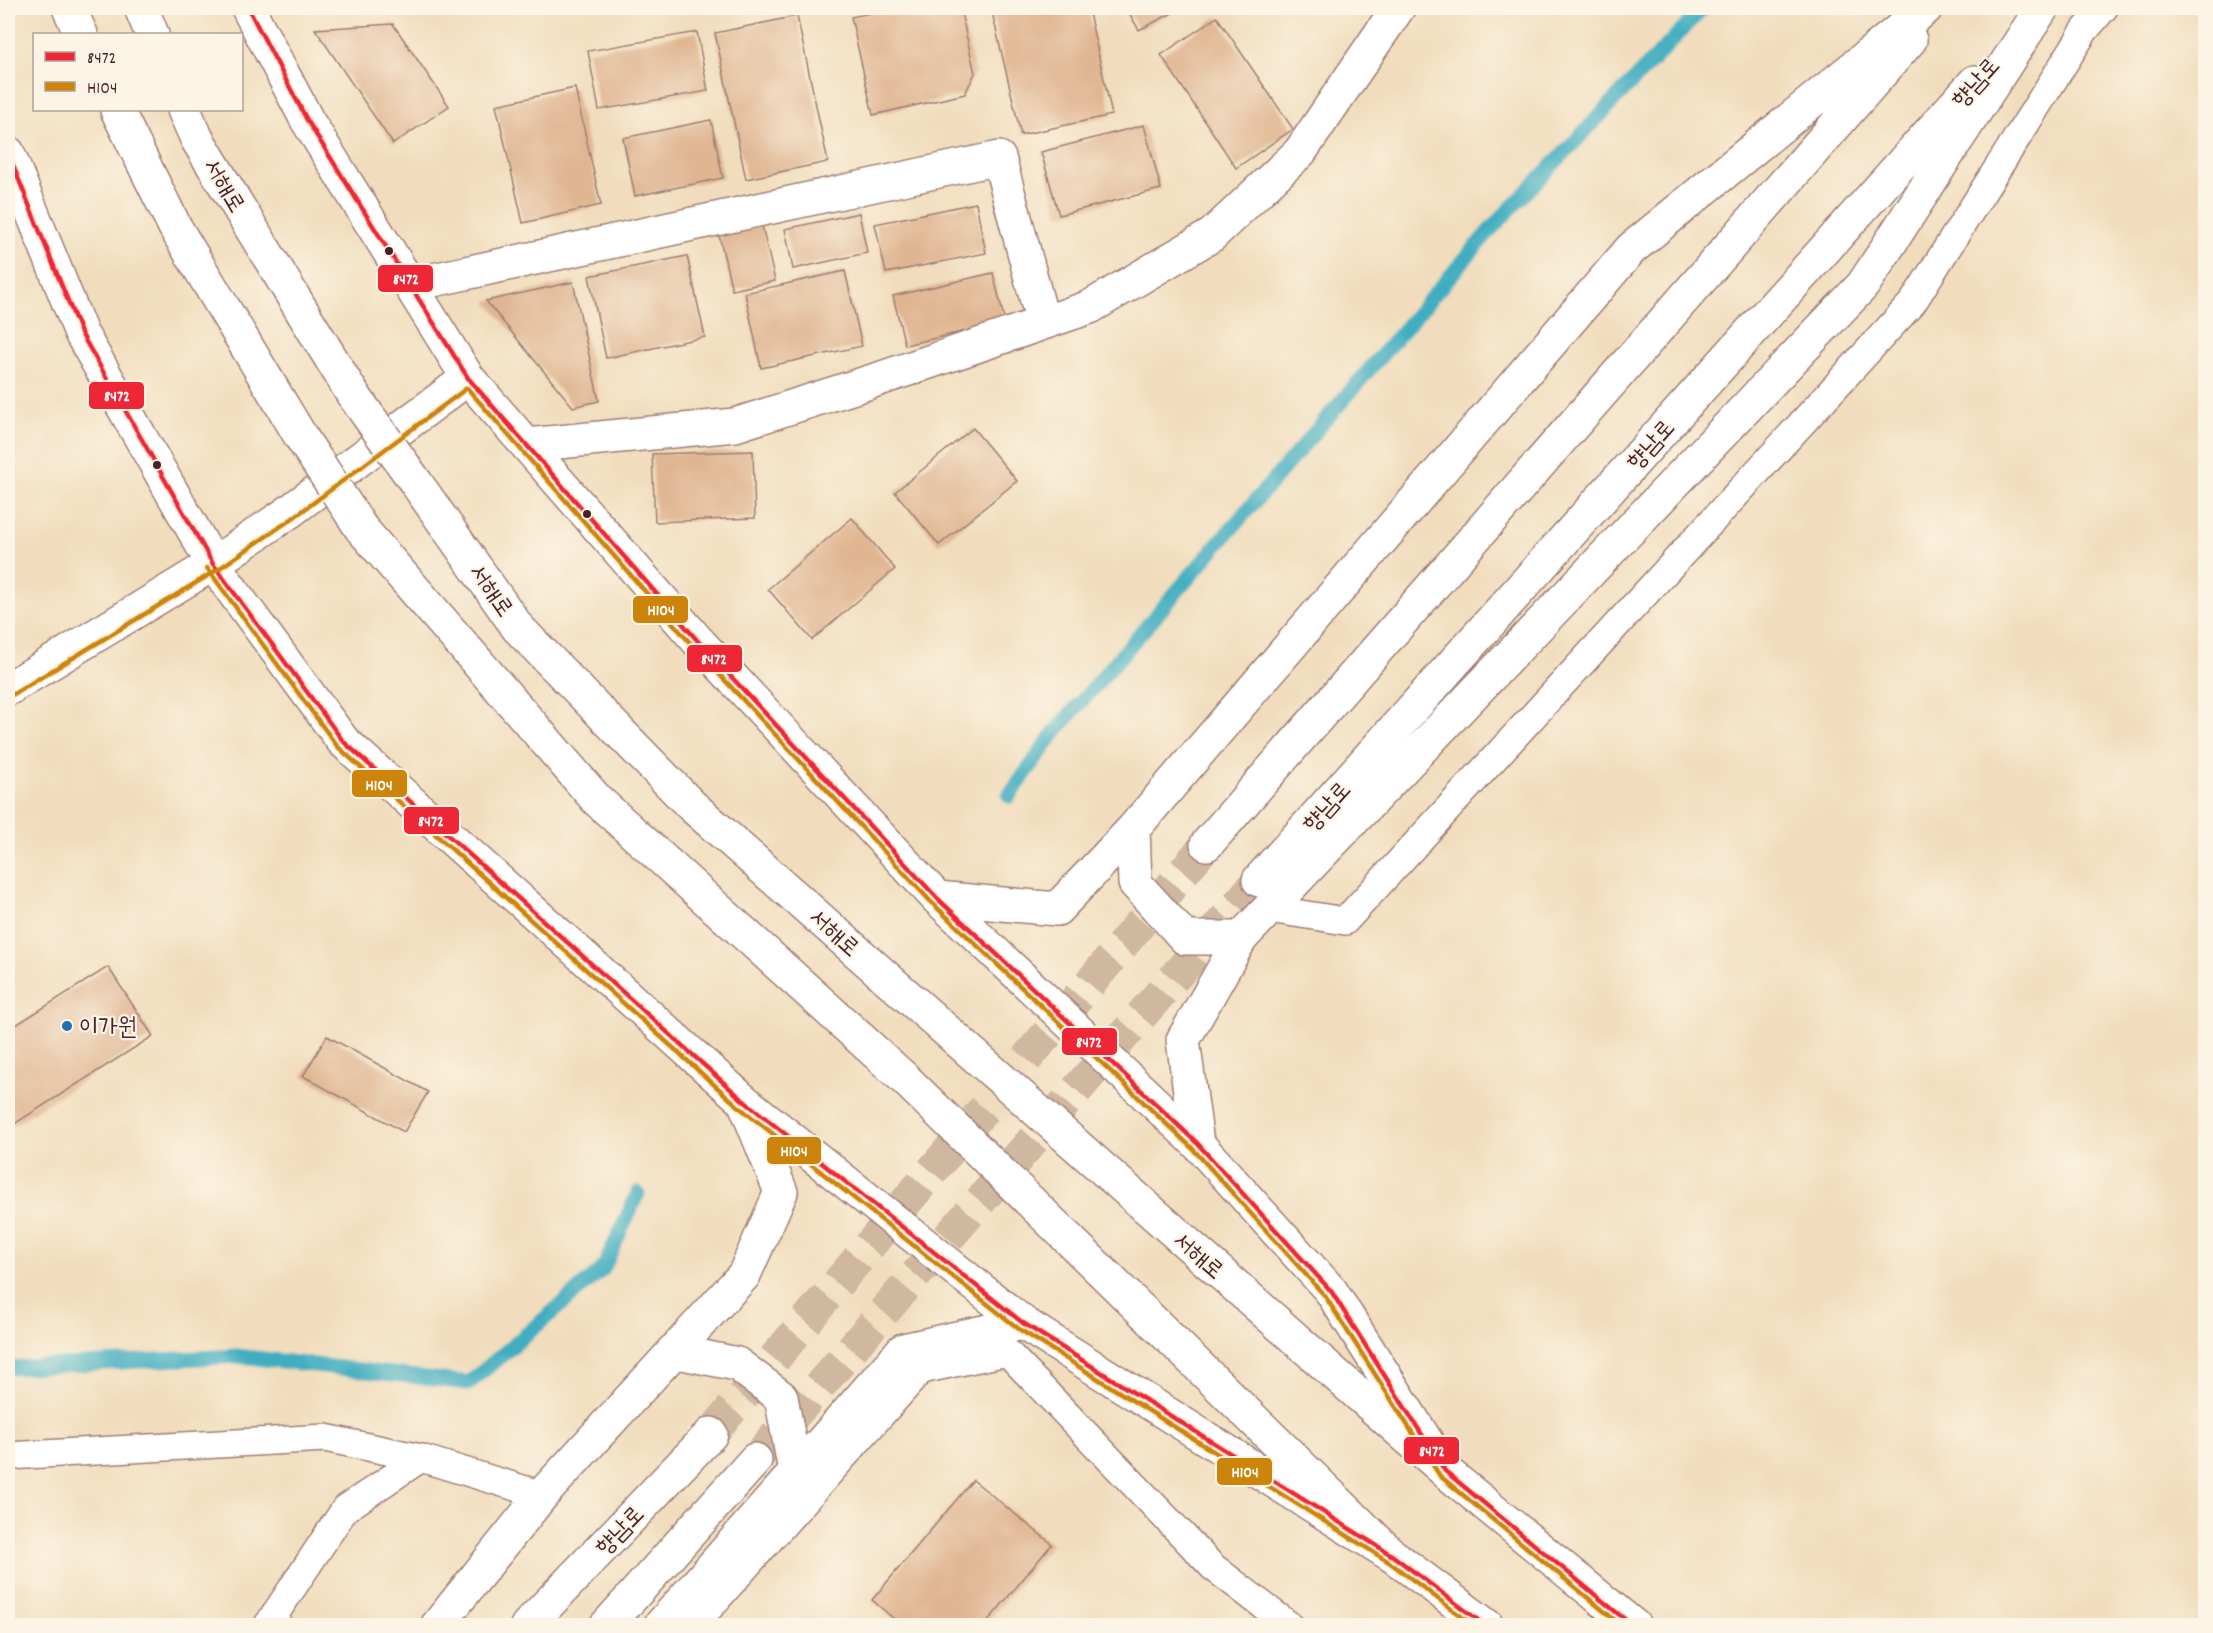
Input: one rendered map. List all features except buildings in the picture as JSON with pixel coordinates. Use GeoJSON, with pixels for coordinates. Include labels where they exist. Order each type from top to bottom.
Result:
{"type":"FeatureCollection","features":[{"type":"Feature","properties":{"kind":"main road"},"geometry":{"type":"LineString","coordinates":[[69,8],[81,33]]}},
{"type":"Feature","properties":{"kind":"main road"},"geometry":{"type":"LineString","coordinates":[[141,8],[152,33]]}},
{"type":"Feature","properties":{"kind":"main road"},"geometry":{"type":"LineString","coordinates":[[248,8],[307,120],[468,378],[697,640],[937,898],[1197,1143],[1331,1291],[1445,1471]]}},
{"type":"Feature","properties":{"kind":"main road"},"geometry":{"type":"LineString","coordinates":[[526,445],[735,425],[1090,307],[1212,235],[1300,152],[1398,8]]}},
{"type":"Feature","properties":{"kind":"main road"},"geometry":{"type":"LineString","coordinates":[[937,898],[1057,909],[1133,829],[1631,249],[1926,8]]}},
{"type":"Feature","properties":{"kind":"main road"},"geometry":{"type":"LineString","coordinates":[[1207,844],[1939,8]]}},
{"type":"Feature","properties":{"kind":"main road"},"geometry":{"type":"LineString","coordinates":[[1197,1143],[1183,1040],[1264,894],[1863,285],[2042,8]]}},
{"type":"Feature","properties":{"kind":"main road","name":"향남로"},"geometry":{"type":"LineString","coordinates":[[1264,894],[2042,8]]}},
{"type":"Feature","properties":{"kind":"main road"},"geometry":{"type":"LineString","coordinates":[[117,111],[174,227],[301,437],[361,528],[597,800],[905,1079],[1393,1556]]}},
{"type":"Feature","properties":{"kind":"main road","name":"서해로"},"geometry":{"type":"LineString","coordinates":[[184,111],[197,140],[352,393],[518,628],[691,805],[1445,1471],[1634,1626]]}},
{"type":"Feature","properties":{"kind":"main road"},"geometry":{"type":"LineString","coordinates":[[8,153],[81,333],[213,564],[343,741],[744,1101],[1023,1323],[1393,1556],[1487,1626]]}},
{"type":"Feature","properties":{"kind":"main road"},"geometry":{"type":"LineString","coordinates":[[410,285],[999,158],[1043,323]]}},
{"type":"Feature","properties":{"kind":"main road"},"geometry":{"type":"LineString","coordinates":[[8,689],[213,564],[289,512],[468,378]]}},
{"type":"Feature","properties":{"kind":"main road"},"geometry":{"type":"LineString","coordinates":[[1133,829],[1135,883],[1185,938],[1241,938]]}},
{"type":"Feature","properties":{"kind":"main road"},"geometry":{"type":"LineString","coordinates":[[437,1626],[542,1495],[744,1275],[781,1192],[744,1101]]}},
{"type":"Feature","properties":{"kind":"main road"},"geometry":{"type":"LineString","coordinates":[[660,1626],[903,1350],[1023,1323]]}},
{"type":"Feature","properties":{"kind":"main road"},"geometry":{"type":"LineString","coordinates":[[673,1351],[737,1364],[781,1397],[795,1471]]}},
{"type":"Feature","properties":{"kind":"main road","name":"향남로"},"geometry":{"type":"LineString","coordinates":[[527,1626],[711,1434]]}},
{"type":"Feature","properties":{"kind":"main road"},"geometry":{"type":"LineString","coordinates":[[606,1626],[754,1460]]}},
{"type":"Feature","properties":{"kind":"lane"},"geometry":{"type":"LineString","coordinates":[[1264,894],[1345,921],[1913,302],[2085,30],[2104,8]]}},
{"type":"Feature","properties":{"kind":"lane"},"geometry":{"type":"LineString","coordinates":[[948,1340],[985,1356]]}},
{"type":"Feature","properties":{"kind":"lane"},"geometry":{"type":"LineString","coordinates":[[693,1626],[921,1370],[1007,1352],[1213,1567],[1290,1626]]}},
{"type":"Feature","properties":{"kind":"lane"},"geometry":{"type":"LineString","coordinates":[[8,1456],[325,1438],[421,1458],[542,1495]]}},
{"type":"Feature","properties":{"kind":"lane"},"geometry":{"type":"LineString","coordinates":[[267,1626],[345,1509],[421,1458]]}},
{"type":"Feature","properties":{"kind":"waterway"},"geometry":{"type":"LineString","coordinates":[[1009,796],[1055,732],[1491,229],[1703,8]]}},
{"type":"Feature","properties":{"kind":"waterway"},"geometry":{"type":"LineString","coordinates":[[8,1368],[237,1356],[469,1383],[603,1269],[638,1193]]}},
{"type":"Feature","properties":{"kind":"tunnel"},"geometry":{"type":"LineString","coordinates":[[711,1434],[1207,844]]}},
{"type":"Feature","properties":{"kind":"tunnel"},"geometry":{"type":"LineString","coordinates":[[755,1460],[1259,880]]}},
{"type":"Feature","properties":{"kind":"transit line","name":"8472"},"geometry":{"type":"LineString","coordinates":[[248,8],[307,120],[468,378],[697,640],[937,898],[1197,1143],[1331,1291],[1445,1471],[1633,1626]]}},
{"type":"Feature","properties":{"kind":"transit line","name":"8472"},"geometry":{"type":"LineString","coordinates":[[8,153],[81,333],[213,564],[343,741],[744,1101],[1023,1323],[1393,1556],[1486,1626]]}},
{"type":"Feature","properties":{"kind":"transit line","name":"H104"},"geometry":{"type":"LineString","coordinates":[[12,695],[217,570],[293,518],[467,388],[692,645],[932,903],[1192,1148],[1325,1296],[1440,1476],[1622,1626]]}},
{"type":"Feature","properties":{"kind":"transit line","name":"H104"},"geometry":{"type":"LineString","coordinates":[[207,568],[337,746],[739,1107],[1019,1329],[1389,1562],[1474,1626]]}},
{"type":"Feature","properties":{"kind":"place","name":"이가원"},"geometry":{"type":"Point","coordinates":[67,1026]}}]}
